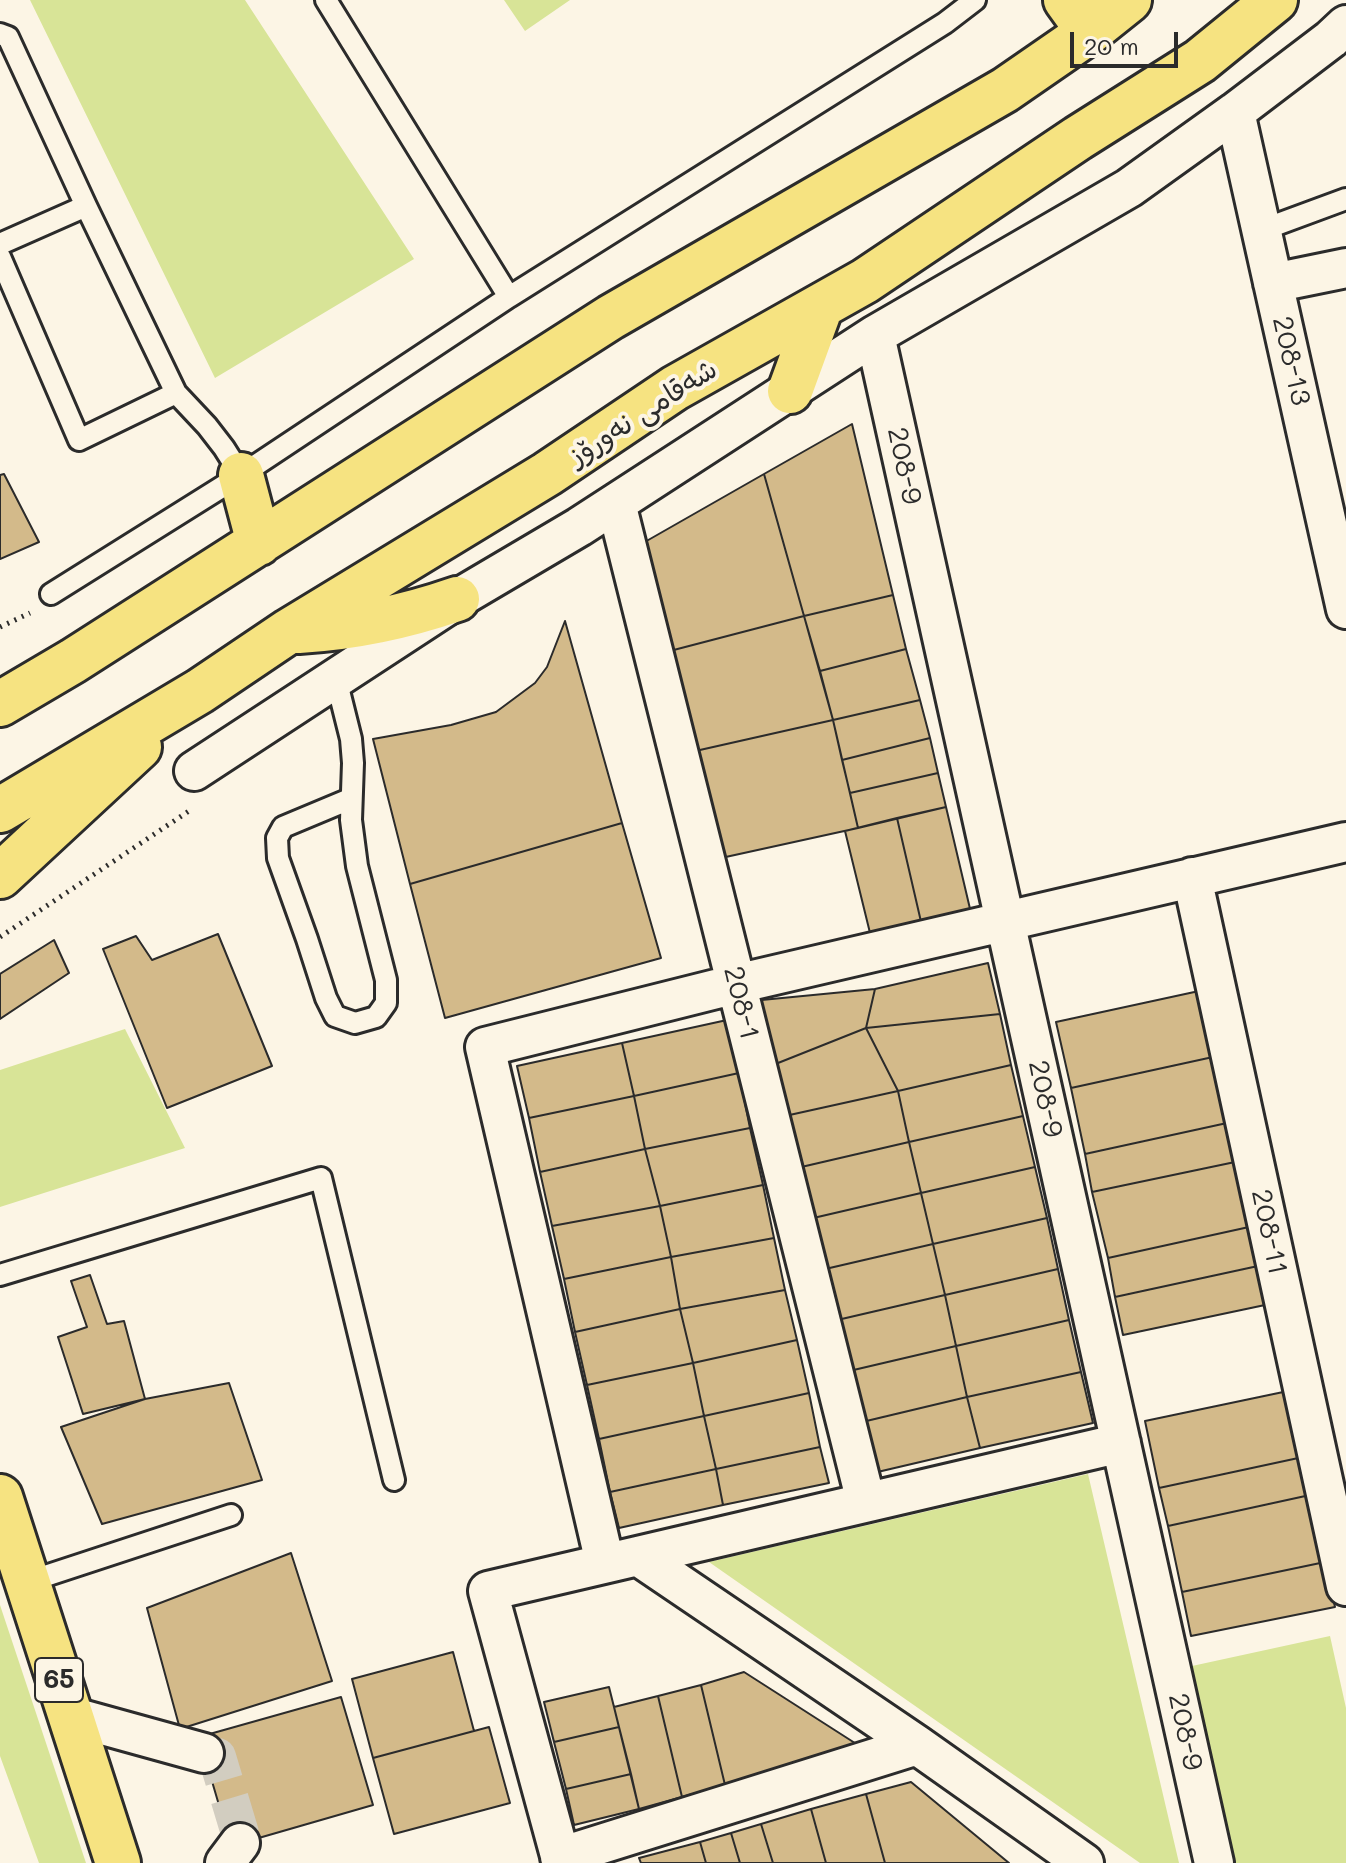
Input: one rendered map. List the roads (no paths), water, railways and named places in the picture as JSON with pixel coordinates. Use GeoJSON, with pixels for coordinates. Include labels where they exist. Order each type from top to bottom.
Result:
{"type":"FeatureCollection","features":[{"type":"Feature","properties":{"kind":"main road"},"geometry":{"type":"LineString","coordinates":[[0,704],[73,661],[611,317],[1005,90],[1078,16],[1129,0]]}},
{"type":"Feature","properties":{"kind":"main road","name":"شەقامی نەورۆز"},"geometry":{"type":"LineString","coordinates":[[0,810],[200,691],[289,631],[547,474],[675,388],[865,281],[1078,138],[1200,61],[1275,0]]}},
{"type":"Feature","properties":{"kind":"main road"},"geometry":{"type":"LineString","coordinates":[[790,391],[821,306]]}},
{"type":"Feature","properties":{"kind":"main road"},"geometry":{"type":"LineString","coordinates":[[241,475],[259,543]]}},
{"type":"Feature","properties":{"kind":"main road"},"geometry":{"type":"LineString","coordinates":[[289,631],[374,623],[457,599]]}},
{"type":"Feature","properties":{"kind":"main road"},"geometry":{"type":"LineString","coordinates":[[0,686],[73,661]]}},
{"type":"Feature","properties":{"kind":"main road"},"geometry":{"type":"LineString","coordinates":[[0,876],[200,691]]}},
{"type":"Feature","properties":{"kind":"main road","name":"65"},"geometry":{"type":"LineString","coordinates":[[0,1497],[118,1863]]}},
{"type":"Feature","properties":{"kind":"street"},"geometry":{"type":"LineString","coordinates":[[194,771],[457,599],[616,503],[875,335],[1129,188],[1235,112],[1346,25]]}},
{"type":"Feature","properties":{"kind":"street","name":"208-13"},"geometry":{"type":"LineString","coordinates":[[1235,112],[1346,609]]}},
{"type":"Feature","properties":{"kind":"street"},"geometry":{"type":"LineString","coordinates":[[1273,283],[1346,268]]}},
{"type":"Feature","properties":{"kind":"street","name":"208-9"},"geometry":{"type":"LineString","coordinates":[[875,335],[1214,1863]]}},
{"type":"Feature","properties":{"kind":"street","name":"208-1"},"geometry":{"type":"LineString","coordinates":[[616,503],[866,1502]]}},
{"type":"Feature","properties":{"kind":"street"},"geometry":{"type":"LineString","coordinates":[[1084,1863],[917,1745],[621,1560],[485,1047],[736,984],[1346,842]]}},
{"type":"Feature","properties":{"kind":"street","name":"208-11"},"geometry":{"type":"LineString","coordinates":[[1192,877],[1346,1586]]}},
{"type":"Feature","properties":{"kind":"street"},"geometry":{"type":"LineString","coordinates":[[917,1745],[561,1860],[488,1591],[1121,1443]]}},
{"type":"Feature","properties":{"kind":"street"},"geometry":{"type":"LineString","coordinates":[[70,1716],[204,1753]]}},
{"type":"Feature","properties":{"kind":"lane"},"geometry":{"type":"LineString","coordinates":[[326,0],[509,297]]}},
{"type":"Feature","properties":{"kind":"lane"},"geometry":{"type":"LineString","coordinates":[[51,594],[241,475],[509,297],[945,23],[975,0]]}},
{"type":"Feature","properties":{"kind":"lane"},"geometry":{"type":"LineString","coordinates":[[0,34],[8,37],[176,393],[212,432],[241,475]]}},
{"type":"Feature","properties":{"kind":"lane"},"geometry":{"type":"LineString","coordinates":[[1262,230],[1346,199]]}},
{"type":"Feature","properties":{"kind":"lane"},"geometry":{"type":"LineString","coordinates":[[0,244],[86,206]]}},
{"type":"Feature","properties":{"kind":"lane"},"geometry":{"type":"LineString","coordinates":[[0,257],[79,440],[176,393]]}},
{"type":"Feature","properties":{"kind":"lane"},"geometry":{"type":"LineString","coordinates":[[336,679],[351,739],[350,799],[357,866],[386,980],[386,1003],[376,1017],[355,1023],[335,1016],[326,998],[278,858],[277,838],[283,827],[350,799]]}},
{"type":"Feature","properties":{"kind":"lane"},"geometry":{"type":"LineString","coordinates":[[0,1275],[321,1178],[394,1480]]}},
{"type":"Feature","properties":{"kind":"lane"},"geometry":{"type":"LineString","coordinates":[[27,1582],[231,1515]]}},
{"type":"Feature","properties":{"kind":"tunnel"},"geometry":{"type":"LineString","coordinates":[[204,1753],[217,1757],[242,1840],[240,1843]]}}]}
